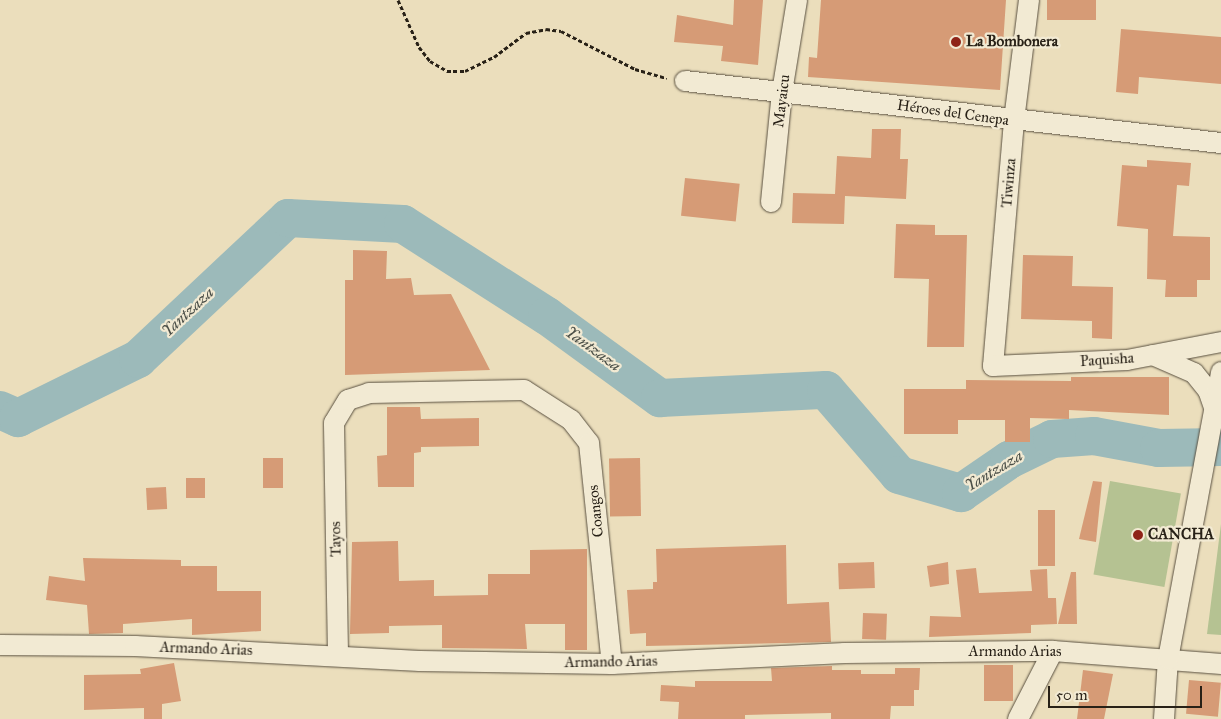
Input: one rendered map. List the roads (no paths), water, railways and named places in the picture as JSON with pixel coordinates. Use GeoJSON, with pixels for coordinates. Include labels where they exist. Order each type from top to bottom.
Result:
{"type":"FeatureCollection","features":[{"type":"Feature","properties":{"kind":"street","name":"Mayaicu"},"geometry":{"type":"LineString","coordinates":[[771,202],[782,92],[797,0]]}},
{"type":"Feature","properties":{"kind":"street","name":"Tiwinza"},"geometry":{"type":"LineString","coordinates":[[992,366],[1014,121],[1029,0]]}},
{"type":"Feature","properties":{"kind":"street","name":"Héroes del Cenepa"},"geometry":{"type":"LineString","coordinates":[[685,81],[1014,121],[1221,143]]}},
{"type":"Feature","properties":{"kind":"street","name":"Paquisha"},"geometry":{"type":"LineString","coordinates":[[992,366],[1127,360],[1221,342]]}},
{"type":"Feature","properties":{"kind":"street"},"geometry":{"type":"LineString","coordinates":[[1152,355],[1194,373],[1208,390],[1213,414]]}},
{"type":"Feature","properties":{"kind":"street"},"geometry":{"type":"LineString","coordinates":[[1164,719],[1168,659],[1198,483],[1221,372]]}},
{"type":"Feature","properties":{"kind":"street","name":"Tayos"},"geometry":{"type":"LineString","coordinates":[[338,654],[334,423],[348,400],[369,393],[524,390]]}},
{"type":"Feature","properties":{"kind":"street","name":"Coangos"},"geometry":{"type":"LineString","coordinates":[[524,390],[571,420],[589,443],[612,664]]}},
{"type":"Feature","properties":{"kind":"street","name":"Armando Arias"},"geometry":{"type":"LineString","coordinates":[[0,645],[338,654],[420,661],[612,664],[845,653],[1053,651],[1221,664]]}},
{"type":"Feature","properties":{"kind":"street"},"geometry":{"type":"LineString","coordinates":[[1018,719],[1053,651]]}},
{"type":"Feature","properties":{"kind":"waterway","name":"Yantzaza"},"geometry":{"type":"LineString","coordinates":[[0,410],[18,418],[138,359],[288,218],[403,224],[547,316],[660,398],[826,390],[899,475],[961,493],[1009,460],[1052,439],[1094,436],[1159,448],[1221,447]]}},
{"type":"Feature","properties":{"kind":"place","name":"La Bombonera"},"geometry":{"type":"Point","coordinates":[956,42]}},
{"type":"Feature","properties":{"kind":"place","name":"CANCHA"},"geometry":{"type":"Point","coordinates":[1138,535]}}]}
